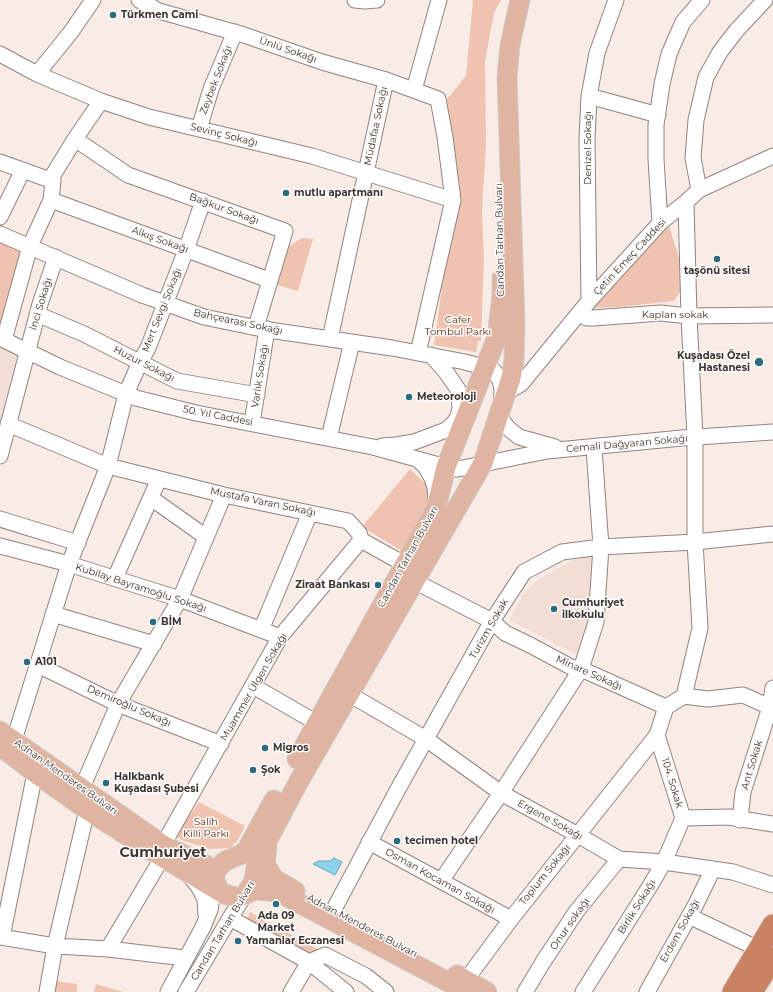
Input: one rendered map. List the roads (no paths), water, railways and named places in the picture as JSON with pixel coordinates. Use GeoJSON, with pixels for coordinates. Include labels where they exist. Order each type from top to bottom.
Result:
{"type":"FeatureCollection","features":[{"type":"Feature","properties":{"kind":"highway"},"geometry":{"type":"LineString","coordinates":[[733,992],[773,925]]}},
{"type":"Feature","properties":{"kind":"highway"},"geometry":{"type":"LineString","coordinates":[[752,992],[773,958]]}},
{"type":"Feature","properties":{"kind":"highway"},"geometry":{"type":"LineString","coordinates":[[768,992],[773,984]]}},
{"type":"Feature","properties":{"kind":"main road","name":"Candan Tarhan Bulvarı"},"geometry":{"type":"LineString","coordinates":[[218,886],[215,871],[225,861],[242,854],[247,849],[436,508],[446,467],[488,361],[498,329],[502,296],[498,76],[501,40],[509,0]]}},
{"type":"Feature","properties":{"kind":"main road","name":"Candan Tarhan Bulvarı"},"geometry":{"type":"LineString","coordinates":[[246,893],[254,880],[257,860],[295,788],[483,463],[512,373],[515,343],[507,78],[510,45],[520,0]]}},
{"type":"Feature","properties":{"kind":"main road","name":"Adnan Menderes Bulvarı"},"geometry":{"type":"LineString","coordinates":[[5,739],[35,773],[87,810],[163,851],[204,864],[210,868],[218,886]]}},
{"type":"Feature","properties":{"kind":"main road","name":"Adnan Menderes Bulvarı"},"geometry":{"type":"LineString","coordinates":[[5,739],[82,788],[163,851],[182,868],[218,886],[235,897],[240,897],[255,890],[280,893],[466,986],[487,992]]}},
{"type":"Feature","properties":{"kind":"main road","name":"Adnan Menderes Bulvarı"},"geometry":{"type":"LineString","coordinates":[[269,839],[265,863],[273,878],[466,986]]}},
{"type":"Feature","properties":{"kind":"street"},"geometry":{"type":"LineString","coordinates":[[38,74],[71,32],[93,0]]}},
{"type":"Feature","properties":{"kind":"street","name":"Ünlü Sokağı"},"geometry":{"type":"LineString","coordinates":[[139,0],[159,11],[235,32],[322,62],[386,80],[438,99],[454,200]]}},
{"type":"Feature","properties":{"kind":"street"},"geometry":{"type":"LineString","coordinates":[[355,0],[377,0]]}},
{"type":"Feature","properties":{"kind":"street"},"geometry":{"type":"LineString","coordinates":[[414,90],[439,0]]}},
{"type":"Feature","properties":{"kind":"street","name":"Denizel Sokağı"},"geometry":{"type":"LineString","coordinates":[[589,301],[589,96],[597,53],[616,0]]}},
{"type":"Feature","properties":{"kind":"street"},"geometry":{"type":"LineString","coordinates":[[660,224],[656,159],[656,125],[669,54],[683,22],[702,0]]}},
{"type":"Feature","properties":{"kind":"street"},"geometry":{"type":"LineString","coordinates":[[699,190],[693,158],[696,120],[706,77],[720,52],[736,30],[765,0]]}},
{"type":"Feature","properties":{"kind":"street","name":"Zeybek Sokağı"},"geometry":{"type":"LineString","coordinates":[[199,129],[211,89],[235,32]]}},
{"type":"Feature","properties":{"kind":"street","name":"Sevinç Sokağı"},"geometry":{"type":"LineString","coordinates":[[0,54],[38,74],[101,101],[149,117],[312,156],[454,200]]}},
{"type":"Feature","properties":{"kind":"street","name":"Müdafaa Sokağı"},"geometry":{"type":"LineString","coordinates":[[330,339],[386,80]]}},
{"type":"Feature","properties":{"kind":"street"},"geometry":{"type":"LineString","coordinates":[[589,96],[658,115]]}},
{"type":"Feature","properties":{"kind":"street"},"geometry":{"type":"LineString","coordinates":[[50,180],[75,139],[101,101]]}},
{"type":"Feature","properties":{"kind":"street","name":"Bağkur Sokağı"},"geometry":{"type":"LineString","coordinates":[[75,139],[128,174],[285,231],[270,280],[261,328]]}},
{"type":"Feature","properties":{"kind":"street","name":"Çetin Emeç Caddesi"},"geometry":{"type":"LineString","coordinates":[[503,400],[507,392],[521,384],[589,301],[660,224],[699,190],[773,156]]}},
{"type":"Feature","properties":{"kind":"street"},"geometry":{"type":"LineString","coordinates":[[0,162],[53,181],[51,200],[30,246],[2,339]]}},
{"type":"Feature","properties":{"kind":"street"},"geometry":{"type":"LineString","coordinates":[[0,217],[23,170]]}},
{"type":"Feature","properties":{"kind":"street","name":"Alkış Sokağı"},"geometry":{"type":"LineString","coordinates":[[51,200],[270,280]]}},
{"type":"Feature","properties":{"kind":"street"},"geometry":{"type":"LineString","coordinates":[[371,446],[396,445],[414,442],[446,430],[458,417],[460,408],[459,391],[446,372],[424,354],[454,200]]}},
{"type":"Feature","properties":{"kind":"street","name":"Mert Sevgi Sokağı"},"geometry":{"type":"LineString","coordinates":[[5,739],[38,665],[69,564],[108,466],[126,394],[148,348],[203,202]]}},
{"type":"Feature","properties":{"kind":"street"},"geometry":{"type":"LineString","coordinates":[[684,696],[700,628],[695,542],[695,438],[689,316],[686,202]]}},
{"type":"Feature","properties":{"kind":"street","name":"Bahçearası Sokağı"},"geometry":{"type":"LineString","coordinates":[[0,234],[142,295],[204,317],[465,362],[483,360],[488,361]]}},
{"type":"Feature","properties":{"kind":"street","name":"İnci Sokağı"},"geometry":{"type":"LineString","coordinates":[[0,456],[37,314],[56,257]]}},
{"type":"Feature","properties":{"kind":"street","name":"Kaplan sokak"},"geometry":{"type":"LineString","coordinates":[[579,314],[593,318],[661,313],[689,316],[773,315]]}},
{"type":"Feature","properties":{"kind":"street","name":"Huzur Sokağı"},"geometry":{"type":"LineString","coordinates":[[37,314],[84,334],[177,381],[257,395]]}},
{"type":"Feature","properties":{"kind":"street","name":"Varlık Sokağı"},"geometry":{"type":"LineString","coordinates":[[252,423],[257,395],[261,328]]}},
{"type":"Feature","properties":{"kind":"street","name":"50. Yıl Caddesi"},"geometry":{"type":"LineString","coordinates":[[2,339],[60,367],[136,398],[196,413],[371,446],[446,467]]}},
{"type":"Feature","properties":{"kind":"street"},"geometry":{"type":"LineString","coordinates":[[329,438],[352,342]]}},
{"type":"Feature","properties":{"kind":"street"},"geometry":{"type":"LineString","coordinates":[[515,343],[522,356],[529,359],[535,360],[545,355]]}},
{"type":"Feature","properties":{"kind":"street"},"geometry":{"type":"LineString","coordinates":[[488,361],[502,384],[503,400],[501,414],[503,422],[512,432],[519,437],[538,443],[572,449]]}},
{"type":"Feature","properties":{"kind":"street","name":"Mustafa Varan Sokağı"},"geometry":{"type":"LineString","coordinates":[[8,424],[108,466],[224,495],[348,521],[359,533],[361,540],[404,564]]}},
{"type":"Feature","properties":{"kind":"street","name":"Cemali Dağyaran Sokağı"},"geometry":{"type":"LineString","coordinates":[[446,467],[458,469],[466,468],[483,463],[547,451],[773,432]]}},
{"type":"Feature","properties":{"kind":"street"},"geometry":{"type":"LineString","coordinates":[[441,881],[501,793],[581,669],[596,622],[601,547],[594,448]]}},
{"type":"Feature","properties":{"kind":"street"},"geometry":{"type":"LineString","coordinates":[[417,459],[425,466],[435,487],[436,508]]}},
{"type":"Feature","properties":{"kind":"street"},"geometry":{"type":"LineString","coordinates":[[115,578],[159,479]]}},
{"type":"Feature","properties":{"kind":"street"},"geometry":{"type":"LineString","coordinates":[[82,788],[118,704],[180,599],[224,495]]}},
{"type":"Feature","properties":{"kind":"street"},"geometry":{"type":"LineString","coordinates":[[151,498],[206,537]]}},
{"type":"Feature","properties":{"kind":"street"},"geometry":{"type":"LineString","coordinates":[[261,630],[310,513]]}},
{"type":"Feature","properties":{"kind":"street"},"geometry":{"type":"LineString","coordinates":[[0,519],[78,542]]}},
{"type":"Feature","properties":{"kind":"street","name":"Turizm Sokak"},"geometry":{"type":"LineString","coordinates":[[333,911],[369,842],[492,620],[524,572],[562,552],[601,547],[695,542],[773,534]]}},
{"type":"Feature","properties":{"kind":"street","name":"Muammer Ülgen Sokağı"},"geometry":{"type":"LineString","coordinates":[[108,949],[280,637],[361,540]]}},
{"type":"Feature","properties":{"kind":"street","name":"Kubilay Bayramoğlu Sokağı"},"geometry":{"type":"LineString","coordinates":[[0,546],[69,564],[180,599],[280,637]]}},
{"type":"Feature","properties":{"kind":"street","name":"Minare Sokağı"},"geometry":{"type":"LineString","coordinates":[[414,581],[492,620],[505,633],[570,667],[581,669],[666,708]]}},
{"type":"Feature","properties":{"kind":"street"},"geometry":{"type":"LineString","coordinates":[[54,614],[154,644]]}},
{"type":"Feature","properties":{"kind":"street","name":"Demiroğlu Sokağı"},"geometry":{"type":"LineString","coordinates":[[38,665],[118,704],[221,744]]}},
{"type":"Feature","properties":{"kind":"street"},"geometry":{"type":"LineString","coordinates":[[253,686],[317,723]]}},
{"type":"Feature","properties":{"kind":"street","name":"Ant Sokak"},"geometry":{"type":"LineString","coordinates":[[740,820],[742,792],[772,709],[773,688]]}},
{"type":"Feature","properties":{"kind":"street","name":"Ergene Sokağı"},"geometry":{"type":"LineString","coordinates":[[349,694],[426,739],[501,793],[619,859],[664,862],[733,872],[773,885]]}},
{"type":"Feature","properties":{"kind":"street"},"geometry":{"type":"LineString","coordinates":[[657,734],[666,708],[684,696],[708,699],[743,695],[772,709]]}},
{"type":"Feature","properties":{"kind":"street","name":"104. Sokak"},"geometry":{"type":"LineString","coordinates":[[657,734],[683,818],[729,817],[740,820],[773,824]]}},
{"type":"Feature","properties":{"kind":"street","name":"Toplum Sokağı"},"geometry":{"type":"LineString","coordinates":[[466,986],[510,919],[657,734]]}},
{"type":"Feature","properties":{"kind":"street"},"geometry":{"type":"LineString","coordinates":[[35,773],[1,937],[55,946],[108,949],[185,958]]}},
{"type":"Feature","properties":{"kind":"street"},"geometry":{"type":"LineString","coordinates":[[47,992],[55,946],[87,810]]}},
{"type":"Feature","properties":{"kind":"street","name":"Birlik Sokağı"},"geometry":{"type":"LineString","coordinates":[[583,992],[664,862],[683,818]]}},
{"type":"Feature","properties":{"kind":"street","name":"Osman Kocaman Sokağı"},"geometry":{"type":"LineString","coordinates":[[369,842],[510,919]]}},
{"type":"Feature","properties":{"kind":"street","name":"Onur sokağı"},"geometry":{"type":"LineString","coordinates":[[525,992],[576,912],[619,859]]}},
{"type":"Feature","properties":{"kind":"street"},"geometry":{"type":"LineString","coordinates":[[182,868],[198,886],[204,899],[206,911],[205,923]]}},
{"type":"Feature","properties":{"kind":"street","name":"Erdem Sokağı"},"geometry":{"type":"LineString","coordinates":[[647,992],[713,869]]}},
{"type":"Feature","properties":{"kind":"street","name":"Candan Tarhan Bulvarı"},"geometry":{"type":"LineString","coordinates":[[168,992],[205,923],[218,886]]}},
{"type":"Feature","properties":{"kind":"street","name":"Candan Tarhan Bulvarı"},"geometry":{"type":"LineString","coordinates":[[186,992],[246,893]]}},
{"type":"Feature","properties":{"kind":"street"},"geometry":{"type":"LineString","coordinates":[[689,916],[750,945]]}},
{"type":"Feature","properties":{"kind":"street"},"geometry":{"type":"LineString","coordinates":[[230,918],[309,962],[346,992]]}},
{"type":"Feature","properties":{"kind":"street"},"geometry":{"type":"LineString","coordinates":[[291,992],[309,962],[325,955],[366,976],[386,992]]}},
{"type":"Feature","properties":{"kind":"water"},"geometry":{"type":"Polygon","coordinates":[[[334,858],[342,862],[335,875],[313,864],[318,861],[330,861],[334,858]]]}},
{"type":"Feature","properties":{"kind":"place","name":"Türkmen Cami"},"geometry":{"type":"Point","coordinates":[113,15]}},
{"type":"Feature","properties":{"kind":"place","name":"mutlu apartmanı"},"geometry":{"type":"Point","coordinates":[286,193]}},
{"type":"Feature","properties":{"kind":"place","name":"taşönü sitesi"},"geometry":{"type":"Point","coordinates":[717,259]}},
{"type":"Feature","properties":{"kind":"place","name":"Kuşadası Özel Hastanesi"},"geometry":{"type":"Point","coordinates":[759,362]}},
{"type":"Feature","properties":{"kind":"place","name":"Meteoroloji"},"geometry":{"type":"Point","coordinates":[409,397]}},
{"type":"Feature","properties":{"kind":"place","name":"Ziraat Bankası"},"geometry":{"type":"Point","coordinates":[378,585]}},
{"type":"Feature","properties":{"kind":"place","name":"Cumhuriyet ilkokulu"},"geometry":{"type":"Point","coordinates":[554,609]}},
{"type":"Feature","properties":{"kind":"place","name":"BİM"},"geometry":{"type":"Point","coordinates":[153,622]}},
{"type":"Feature","properties":{"kind":"place","name":"A101"},"geometry":{"type":"Point","coordinates":[27,662]}},
{"type":"Feature","properties":{"kind":"place","name":"Migros"},"geometry":{"type":"Point","coordinates":[265,748]}},
{"type":"Feature","properties":{"kind":"place","name":"Şok"},"geometry":{"type":"Point","coordinates":[253,770]}},
{"type":"Feature","properties":{"kind":"place","name":"Halkbank Kuşadası Şubesi"},"geometry":{"type":"Point","coordinates":[106,783]}},
{"type":"Feature","properties":{"kind":"place","name":"tecimen hotel"},"geometry":{"type":"Point","coordinates":[397,841]}},
{"type":"Feature","properties":{"kind":"place","name":"Ada 09 Market"},"geometry":{"type":"Point","coordinates":[276,904]}},
{"type":"Feature","properties":{"kind":"place","name":"Yamanlar Eczanesi"},"geometry":{"type":"Point","coordinates":[238,941]}},
{"type":"Feature","properties":{"kind":"district","name":"Cumhuriyet"},"geometry":{"type":"Point","coordinates":[163,853]}},
{"type":"Feature","properties":{"kind":"park label","name":"Cafer Tombul Parkı"},"geometry":{"type":"Point","coordinates":[458,326]}},
{"type":"Feature","properties":{"kind":"park label","name":"Salih Killi Parkı"},"geometry":{"type":"Point","coordinates":[206,828]}}]}
